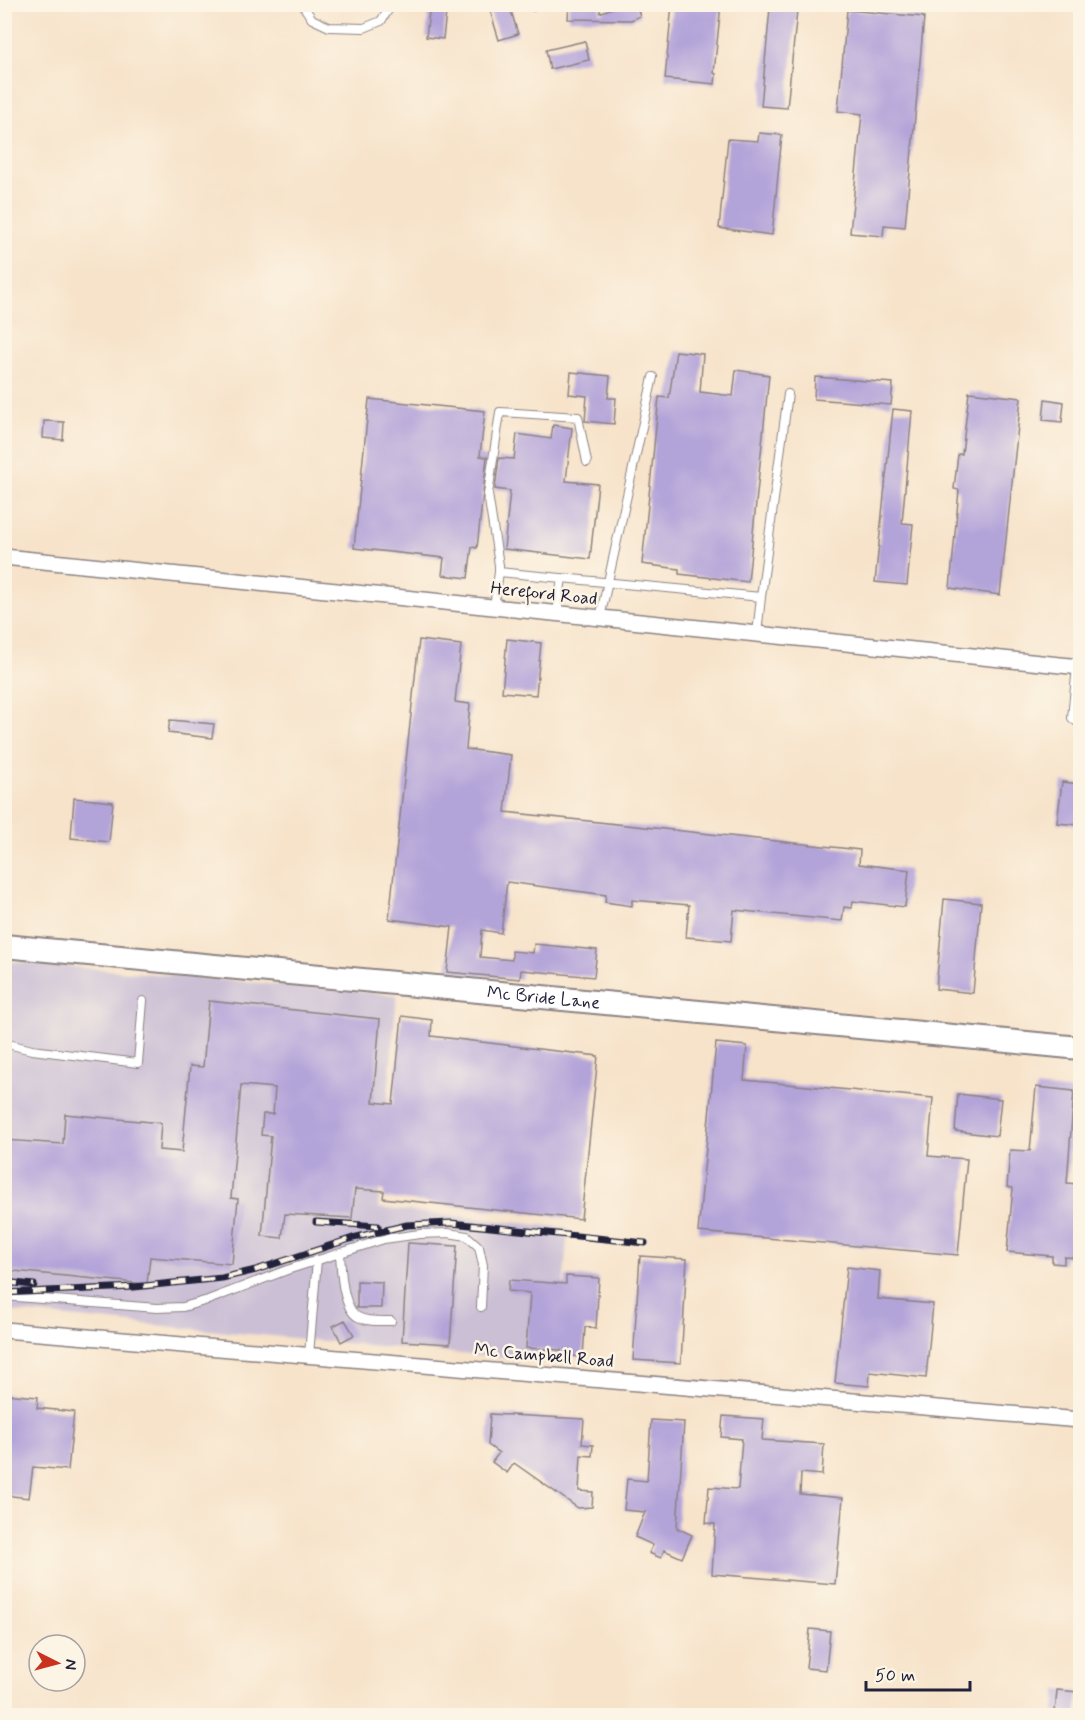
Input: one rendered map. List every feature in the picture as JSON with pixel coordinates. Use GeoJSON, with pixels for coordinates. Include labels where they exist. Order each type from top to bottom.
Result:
{"type":"FeatureCollection","features":[{"type":"Feature","properties":{"kind":"street","name":"Hereford Road"},"geometry":{"type":"LineString","coordinates":[[4,557],[1078,667]]}},
{"type":"Feature","properties":{"kind":"street","name":"Mc Bride Lane"},"geometry":{"type":"LineString","coordinates":[[4,946],[1080,1048]]}},
{"type":"Feature","properties":{"kind":"street","name":"Mc Campbell Road"},"geometry":{"type":"LineString","coordinates":[[4,1330],[1080,1420]]}},
{"type":"Feature","properties":{"kind":"lane"},"geometry":{"type":"LineString","coordinates":[[302,4],[312,19],[329,27],[364,28],[381,21],[392,4]]}},
{"type":"Feature","properties":{"kind":"lane"},"geometry":{"type":"LineString","coordinates":[[600,618],[653,377]]}},
{"type":"Feature","properties":{"kind":"lane"},"geometry":{"type":"LineString","coordinates":[[757,634],[788,394]]}},
{"type":"Feature","properties":{"kind":"lane"},"geometry":{"type":"LineString","coordinates":[[494,607],[499,572],[488,495],[500,412],[578,417],[587,462]]}},
{"type":"Feature","properties":{"kind":"lane"},"geometry":{"type":"LineString","coordinates":[[499,572],[761,597]]}},
{"type":"Feature","properties":{"kind":"lane"},"geometry":{"type":"LineString","coordinates":[[557,613],[562,578]]}},
{"type":"Feature","properties":{"kind":"lane"},"geometry":{"type":"LineString","coordinates":[[1078,667],[1072,718],[1080,724]]}},
{"type":"Feature","properties":{"kind":"lane"},"geometry":{"type":"LineString","coordinates":[[4,1043],[32,1050],[138,1063],[143,1001]]}},
{"type":"Feature","properties":{"kind":"lane"},"geometry":{"type":"LineString","coordinates":[[4,1296],[157,1308],[183,1307],[384,1239],[448,1233],[467,1236],[479,1247],[483,1265],[481,1307]]}},
{"type":"Feature","properties":{"kind":"lane"},"geometry":{"type":"LineString","coordinates":[[339,1253],[349,1308],[357,1316],[378,1321],[391,1321]]}},
{"type":"Feature","properties":{"kind":"lane"},"geometry":{"type":"LineString","coordinates":[[309,1355],[317,1260]]}},
{"type":"Feature","properties":{"kind":"shaded area"},"geometry":{"type":"Polygon","coordinates":[[[4,961],[397,995],[378,1208],[568,1228],[557,1363],[5,1311],[4,961]]]}},
{"type":"Feature","properties":{"kind":"building"},"geometry":{"type":"Polygon","coordinates":[[[430,4],[447,4],[443,39],[426,37],[430,4]]]}},
{"type":"Feature","properties":{"kind":"building"},"geometry":{"type":"Polygon","coordinates":[[[488,4],[509,4],[518,34],[499,40],[488,4]]]}},
{"type":"Feature","properties":{"kind":"building"},"geometry":{"type":"Polygon","coordinates":[[[569,4],[600,4],[600,13],[622,4],[636,4],[640,16],[631,20],[568,19],[569,4]]]}},
{"type":"Feature","properties":{"kind":"building"},"geometry":{"type":"Polygon","coordinates":[[[672,4],[721,4],[714,73],[716,74],[715,84],[665,79],[672,4]]]}},
{"type":"Feature","properties":{"kind":"building"},"geometry":{"type":"Polygon","coordinates":[[[770,8],[797,11],[787,108],[761,106],[770,8]]]}},
{"type":"Feature","properties":{"kind":"building"},"geometry":{"type":"Polygon","coordinates":[[[847,10],[924,17],[905,227],[884,225],[883,236],[850,233],[862,114],[838,111],[847,10]]]}},
{"type":"Feature","properties":{"kind":"building"},"geometry":{"type":"Polygon","coordinates":[[[585,41],[589,60],[550,69],[546,50],[585,41]]]}},
{"type":"Feature","properties":{"kind":"building"},"geometry":{"type":"Polygon","coordinates":[[[759,133],[782,135],[772,235],[719,228],[728,139],[758,141],[759,133]]]}},
{"type":"Feature","properties":{"kind":"building"},"geometry":{"type":"Polygon","coordinates":[[[676,351],[703,354],[700,392],[733,396],[736,370],[769,375],[748,582],[679,574],[679,569],[642,564],[659,397],[669,398],[676,351]]]}},
{"type":"Feature","properties":{"kind":"building"},"geometry":{"type":"Polygon","coordinates":[[[571,372],[610,376],[608,398],[616,398],[614,424],[585,421],[587,396],[569,394],[571,372]]]}},
{"type":"Feature","properties":{"kind":"building"},"geometry":{"type":"Polygon","coordinates":[[[815,377],[893,383],[891,405],[814,399],[815,377]]]}},
{"type":"Feature","properties":{"kind":"building"},"geometry":{"type":"Polygon","coordinates":[[[969,392],[1021,398],[1000,595],[950,588],[959,490],[954,489],[958,454],[962,454],[969,392]]]}},
{"type":"Feature","properties":{"kind":"building"},"geometry":{"type":"Polygon","coordinates":[[[369,399],[485,411],[480,456],[487,457],[477,548],[472,547],[468,578],[442,575],[444,558],[354,548],[369,399]]]}},
{"type":"Feature","properties":{"kind":"building"},"geometry":{"type":"Polygon","coordinates":[[[1045,399],[1064,402],[1062,422],[1043,420],[1045,399]]]}},
{"type":"Feature","properties":{"kind":"building"},"geometry":{"type":"Polygon","coordinates":[[[893,409],[912,411],[902,523],[913,524],[907,585],[875,582],[893,409]]]}},
{"type":"Feature","properties":{"kind":"building"},"geometry":{"type":"Polygon","coordinates":[[[44,421],[64,422],[63,440],[43,438],[44,421]]]}},
{"type":"Feature","properties":{"kind":"building"},"geometry":{"type":"Polygon","coordinates":[[[553,425],[572,428],[566,481],[598,484],[590,559],[504,549],[510,491],[495,489],[499,458],[514,459],[517,434],[551,439],[553,425]]]}},
{"type":"Feature","properties":{"kind":"building"},"geometry":{"type":"Polygon","coordinates":[[[507,639],[541,643],[536,695],[502,692],[507,639]]]}},
{"type":"Feature","properties":{"kind":"building"},"geometry":{"type":"Polygon","coordinates":[[[419,640],[461,645],[455,702],[470,704],[466,749],[511,755],[505,812],[860,850],[859,864],[909,870],[905,907],[853,901],[852,908],[844,907],[842,921],[734,910],[731,941],[686,937],[689,905],[632,900],[632,906],[605,902],[606,895],[507,882],[501,933],[482,930],[480,957],[512,960],[512,951],[533,953],[534,944],[597,950],[594,977],[521,970],[520,979],[447,972],[452,927],[389,919],[419,640]]]}},
{"type":"Feature","properties":{"kind":"building"},"geometry":{"type":"Polygon","coordinates":[[[170,720],[214,724],[212,738],[168,733],[170,720]]]}},
{"type":"Feature","properties":{"kind":"building"},"geometry":{"type":"Polygon","coordinates":[[[1062,782],[1080,784],[1080,825],[1057,823],[1062,782]]]}},
{"type":"Feature","properties":{"kind":"building"},"geometry":{"type":"Polygon","coordinates":[[[74,798],[113,802],[109,842],[71,838],[74,798]]]}},
{"type":"Feature","properties":{"kind":"building"},"geometry":{"type":"Polygon","coordinates":[[[944,899],[981,903],[973,993],[936,989],[944,899]]]}},
{"type":"Feature","properties":{"kind":"building"},"geometry":{"type":"Polygon","coordinates":[[[209,1001],[380,1019],[373,1102],[393,1104],[402,1016],[432,1020],[431,1036],[598,1056],[581,1219],[383,1198],[384,1191],[355,1189],[352,1218],[285,1214],[282,1238],[262,1236],[271,1136],[261,1135],[263,1114],[273,1114],[275,1088],[241,1085],[231,1198],[238,1199],[232,1264],[150,1257],[147,1284],[4,1270],[4,1140],[63,1144],[65,1114],[161,1123],[159,1150],[182,1152],[190,1066],[203,1067],[209,1001]]]}},
{"type":"Feature","properties":{"kind":"building"},"geometry":{"type":"Polygon","coordinates":[[[716,1043],[747,1046],[744,1080],[933,1098],[928,1156],[967,1159],[958,1255],[698,1232],[716,1043]]]}},
{"type":"Feature","properties":{"kind":"building"},"geometry":{"type":"Polygon","coordinates":[[[1036,1087],[1074,1091],[1067,1183],[1077,1184],[1077,1191],[1080,1192],[1080,1258],[1064,1257],[1064,1264],[1052,1263],[1052,1256],[1007,1252],[1013,1188],[1007,1187],[1010,1150],[1030,1151],[1036,1087]]]}},
{"type":"Feature","properties":{"kind":"building"},"geometry":{"type":"Polygon","coordinates":[[[958,1094],[1001,1099],[997,1136],[955,1131],[958,1094]]]}},
{"type":"Feature","properties":{"kind":"building"},"geometry":{"type":"Polygon","coordinates":[[[408,1243],[457,1246],[450,1344],[402,1341],[408,1243]]]}},
{"type":"Feature","properties":{"kind":"building"},"geometry":{"type":"Polygon","coordinates":[[[640,1256],[687,1259],[681,1363],[633,1360],[640,1256]]]}},
{"type":"Feature","properties":{"kind":"building"},"geometry":{"type":"Polygon","coordinates":[[[847,1267],[880,1271],[878,1299],[933,1304],[926,1378],[870,1372],[869,1386],[835,1383],[847,1267]]]}},
{"type":"Feature","properties":{"kind":"building"},"geometry":{"type":"Polygon","coordinates":[[[566,1276],[599,1278],[596,1328],[585,1327],[583,1357],[561,1355],[561,1350],[526,1348],[530,1293],[508,1291],[509,1280],[566,1284],[566,1276]]]}},
{"type":"Feature","properties":{"kind":"building"},"geometry":{"type":"Polygon","coordinates":[[[357,1281],[382,1282],[381,1308],[357,1308],[357,1281]]]}},
{"type":"Feature","properties":{"kind":"building"},"geometry":{"type":"Polygon","coordinates":[[[345,1320],[354,1335],[341,1342],[333,1326],[345,1320]]]}},
{"type":"Feature","properties":{"kind":"building"},"geometry":{"type":"Polygon","coordinates":[[[4,1394],[38,1397],[37,1408],[74,1412],[68,1470],[33,1467],[29,1498],[4,1495],[4,1394]]]}},
{"type":"Feature","properties":{"kind":"building"},"geometry":{"type":"Polygon","coordinates":[[[490,1414],[584,1419],[582,1444],[593,1445],[592,1456],[581,1455],[579,1491],[593,1492],[592,1507],[578,1508],[514,1463],[507,1473],[492,1462],[499,1453],[488,1445],[490,1414]]]}},
{"type":"Feature","properties":{"kind":"building"},"geometry":{"type":"Polygon","coordinates":[[[723,1416],[764,1419],[762,1440],[824,1444],[822,1475],[801,1473],[800,1494],[843,1498],[835,1584],[712,1574],[715,1524],[706,1523],[709,1487],[738,1489],[742,1439],[721,1437],[723,1416]]]}},
{"type":"Feature","properties":{"kind":"building"},"geometry":{"type":"Polygon","coordinates":[[[651,1420],[684,1422],[677,1528],[692,1535],[682,1558],[664,1550],[661,1558],[649,1553],[653,1545],[635,1537],[645,1512],[624,1510],[627,1479],[647,1481],[651,1420]]]}},
{"type":"Feature","properties":{"kind":"building"},"geometry":{"type":"Polygon","coordinates":[[[810,1629],[830,1631],[826,1670],[806,1668],[810,1629]]]}},
{"type":"Feature","properties":{"kind":"building"},"geometry":{"type":"Polygon","coordinates":[[[1057,1690],[1078,1692],[1076,1714],[1055,1712],[1057,1690]]]}},
{"type":"Feature","properties":{"kind":"railway"},"geometry":{"type":"LineString","coordinates":[[316,1222],[378,1226]]}},
{"type":"Feature","properties":{"kind":"railway"},"geometry":{"type":"LineString","coordinates":[[4,1293],[134,1287],[222,1278],[256,1270],[353,1238],[407,1225],[451,1223],[645,1243]]}},
{"type":"Feature","properties":{"kind":"railway"},"geometry":{"type":"LineString","coordinates":[[4,1282],[34,1285]]}}]}
